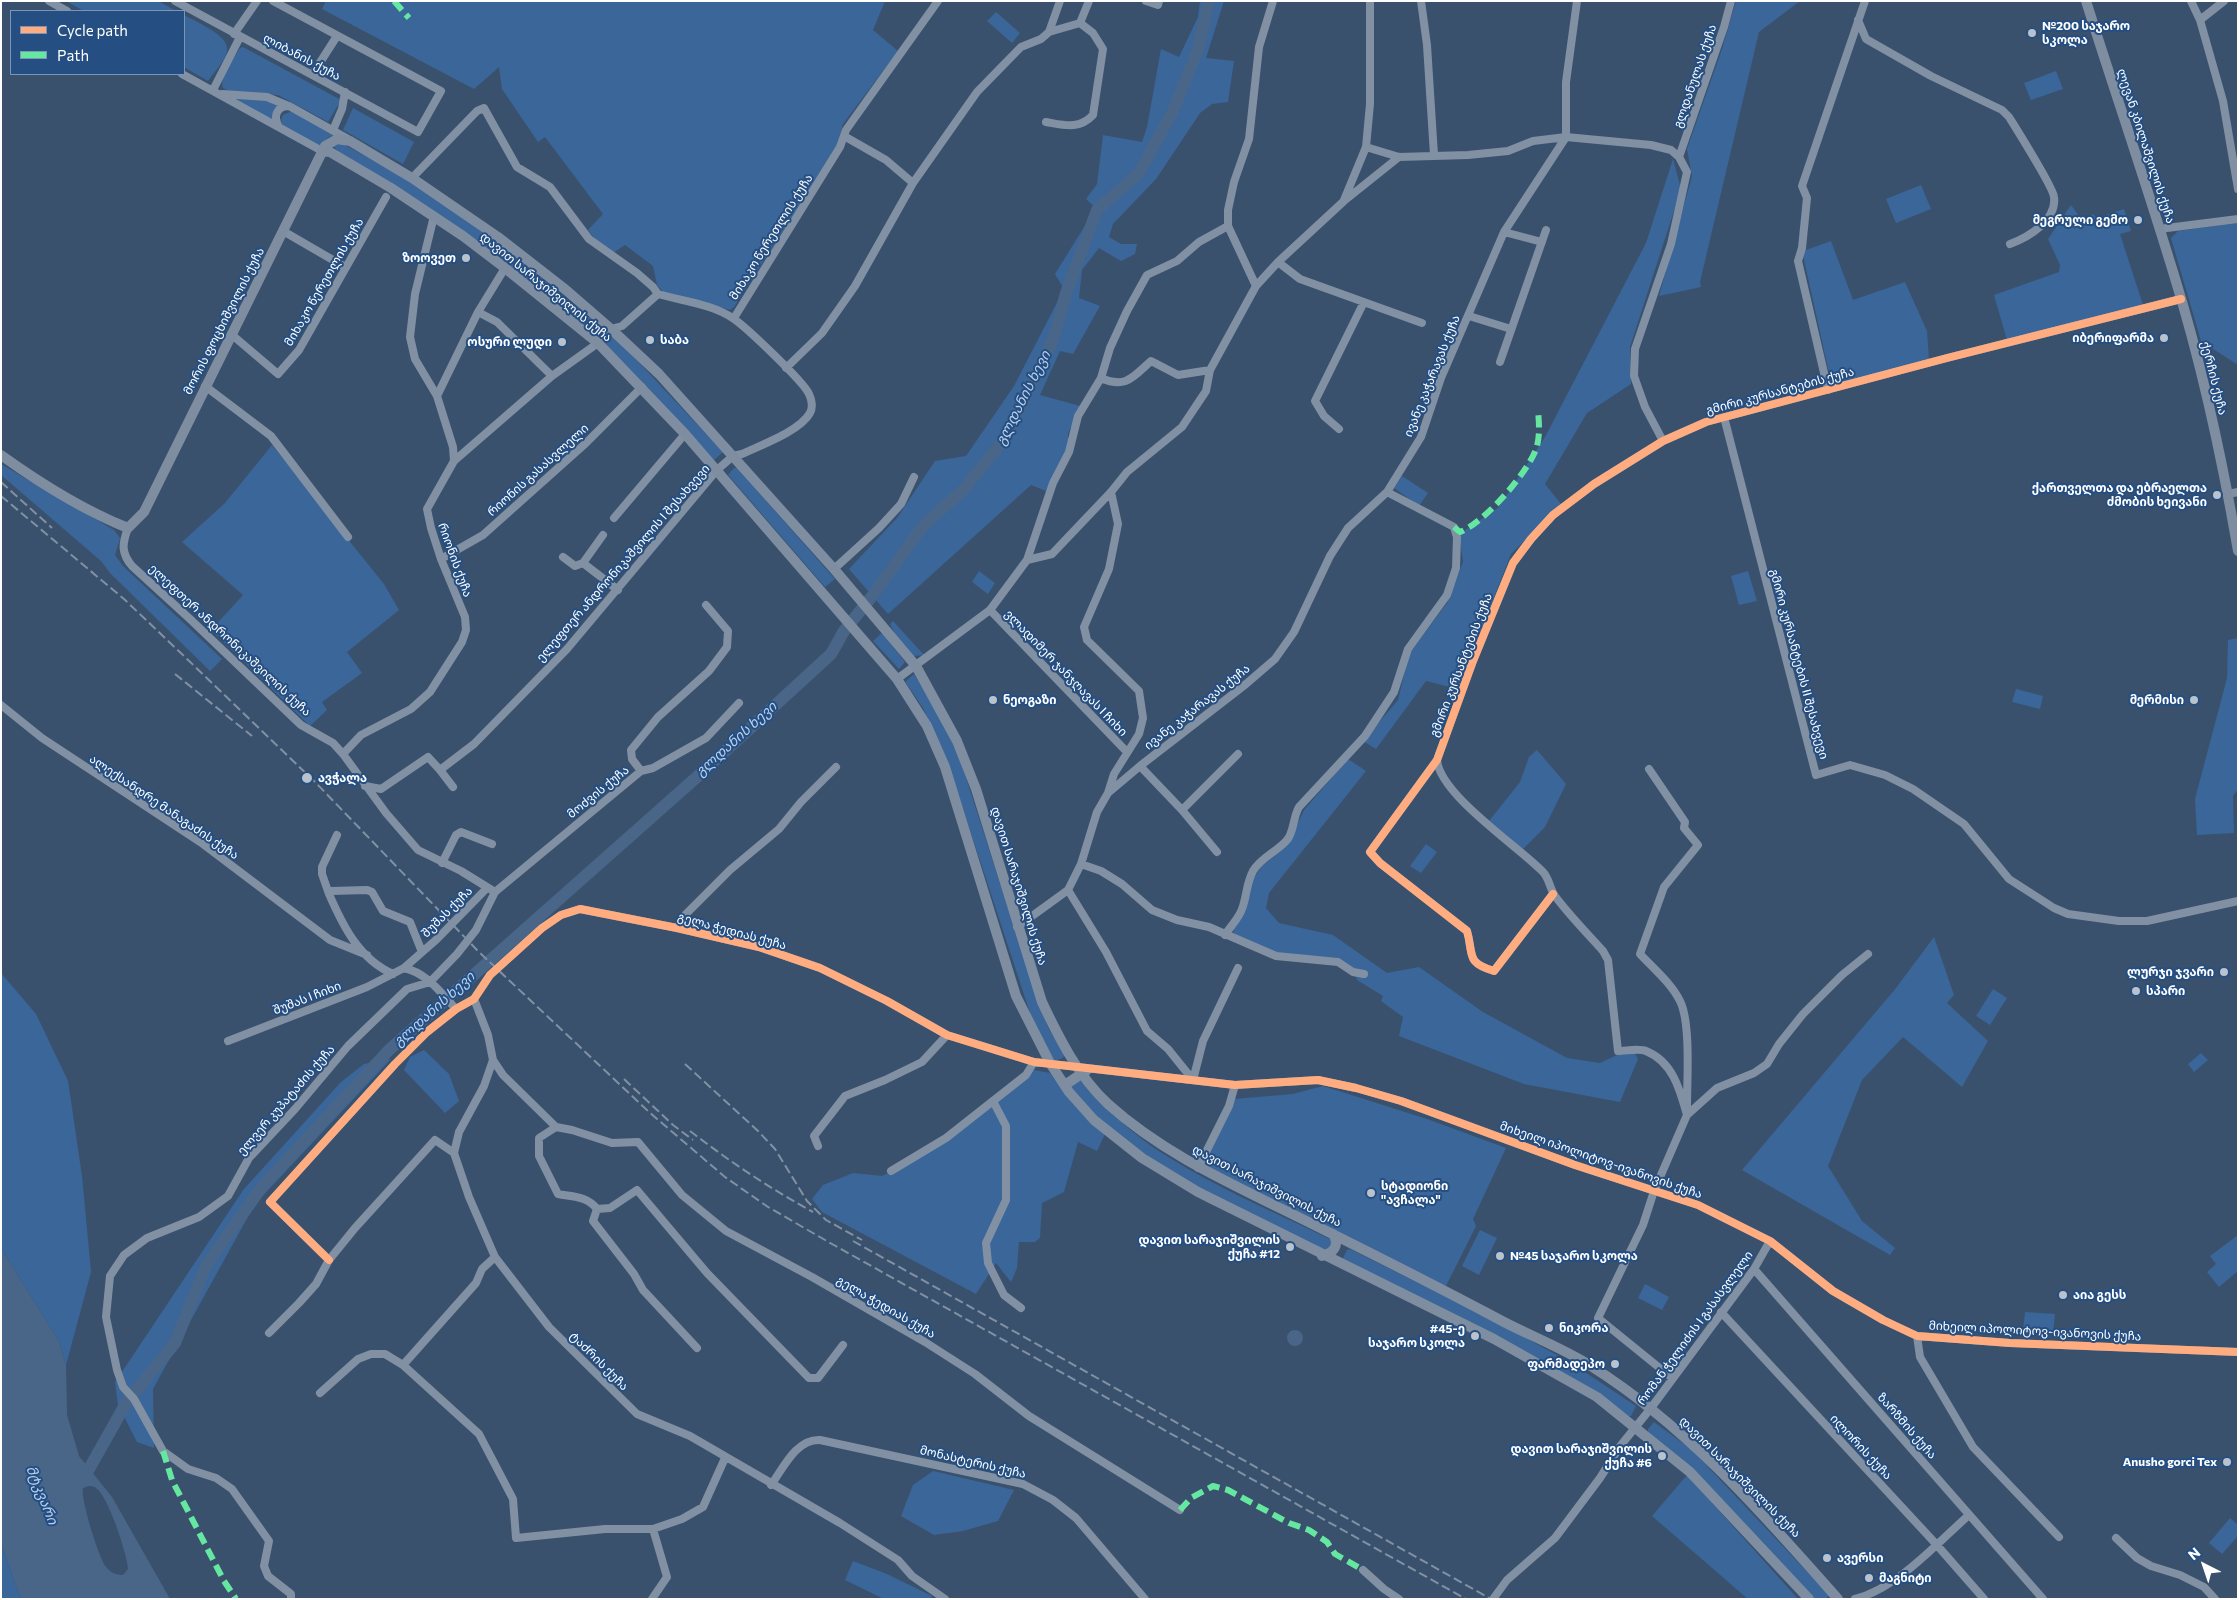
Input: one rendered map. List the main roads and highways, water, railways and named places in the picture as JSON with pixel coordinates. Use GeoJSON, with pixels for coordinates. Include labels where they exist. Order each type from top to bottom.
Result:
{"type":"FeatureCollection","features":[{"type":"Feature","properties":{"kind":"main road","name":"ლევან კბილაშვილის ქუჩა"},"geometry":{"type":"LineString","coordinates":[[2086,1],[2181,299]]}},
{"type":"Feature","properties":{"kind":"main road","name":"დავით სარაჯიშვილის ქუჩა"},"geometry":{"type":"LineString","coordinates":[[1065,1085],[1050,1063],[1016,996],[945,767],[927,726],[897,679],[685,434],[598,343],[505,268],[434,216],[330,152],[322,151],[325,146],[337,139],[350,141],[412,178],[498,237],[612,329],[659,374],[733,456],[837,573],[916,666],[957,740],[976,789],[1017,927],[1042,1002],[1057,1034],[1108,1104],[1150,1136],[1198,1168],[1353,1243],[1589,1365],[1651,1408],[1688,1440],[1758,1509],[1838,1599]]}},
{"type":"Feature","properties":{"kind":"main road","name":"მორის ფოცხიშვილის ქუჩა"},"geometry":{"type":"LineString","coordinates":[[1,455],[71,500],[128,528],[144,512],[322,151]]}},
{"type":"Feature","properties":{"kind":"main road","name":"ქერჩის ქუჩა"},"geometry":{"type":"LineString","coordinates":[[2181,299],[2233,493],[2238,551]]}},
{"type":"Feature","properties":{"kind":"main road"},"geometry":{"type":"LineString","coordinates":[[1082,1070],[1065,1085],[1094,1120],[1142,1158],[1198,1192],[1322,1256],[1494,1339],[1596,1397],[1690,1472],[1809,1599]]}},
{"type":"Feature","properties":{"kind":"main road"},"geometry":{"type":"LineString","coordinates":[[1322,1256],[1332,1252],[1336,1246],[1333,1234]]}},
{"type":"Feature","properties":{"kind":"main road"},"geometry":{"type":"LineString","coordinates":[[1339,1264],[1340,1250],[1346,1245],[1353,1243]]}},
{"type":"Feature","properties":{"kind":"water","name":"მტკვარი"},"geometry":{"type":"Polygon","coordinates":[[[1,1248],[58,1340],[66,1365],[67,1415],[79,1456],[112,1497],[170,1599],[21,1599],[1,1543],[1,1248]],[[95,1487],[83,1488],[84,1503],[99,1552],[108,1569],[118,1575],[123,1575],[128,1569],[127,1561],[116,1526],[101,1493],[95,1487]]]}},
{"type":"Feature","properties":{"kind":"water"},"geometry":{"type":"Polygon","coordinates":[[[1292,1330],[1298,1330],[1303,1335],[1301,1344],[1292,1346],[1287,1341],[1287,1335],[1292,1330]]]}},
{"type":"Feature","properties":{"kind":"waterway","name":"გლდანის ხევი"},"geometry":{"type":"LineString","coordinates":[[136,1391],[175,1343],[206,1266],[261,1188],[389,1050],[698,776],[831,654],[844,631],[873,595],[923,526],[964,489],[1003,441],[1053,340],[1066,293],[1097,210],[1139,173],[1173,111],[1198,49],[1209,1]]}},
{"type":"Feature","properties":{"kind":"waterway","name":"გლდანის ხევი"},"geometry":{"type":"LineString","coordinates":[[77,1481],[89,1469],[129,1398]]}},
{"type":"Feature","properties":{"kind":"railway"},"geometry":{"type":"LineString","coordinates":[[1,482],[52,528]]}},
{"type":"Feature","properties":{"kind":"railway"},"geometry":{"type":"LineString","coordinates":[[1,496],[124,599],[316,783],[478,951],[649,1112],[725,1177],[768,1207],[832,1244],[1466,1599]]}},
{"type":"Feature","properties":{"kind":"railway"},"geometry":{"type":"LineString","coordinates":[[175,674],[252,736]]}},
{"type":"Feature","properties":{"kind":"railway"},"geometry":{"type":"LineString","coordinates":[[685,1064],[775,1149],[807,1201],[826,1220],[862,1240]]}},
{"type":"Feature","properties":{"kind":"railway"},"geometry":{"type":"LineString","coordinates":[[624,1079],[673,1125],[693,1140]]}},
{"type":"Feature","properties":{"kind":"railway"},"geometry":{"type":"LineString","coordinates":[[690,1131],[750,1174],[813,1212]]}},
{"type":"Feature","properties":{"kind":"railway"},"geometry":{"type":"LineString","coordinates":[[853,1241],[1491,1599]]}},
{"type":"Feature","properties":{"kind":"place","name":"№200 საჯარო სკოლა"},"geometry":{"type":"Point","coordinates":[2032,33]}},
{"type":"Feature","properties":{"kind":"place","name":"მეგრული გემო"},"geometry":{"type":"Point","coordinates":[2138,220]}},
{"type":"Feature","properties":{"kind":"place","name":"ზოოვეთ"},"geometry":{"type":"Point","coordinates":[466,258]}},
{"type":"Feature","properties":{"kind":"place","name":"იბერიფარმა"},"geometry":{"type":"Point","coordinates":[2164,338]}},
{"type":"Feature","properties":{"kind":"place","name":"საბა"},"geometry":{"type":"Point","coordinates":[650,340]}},
{"type":"Feature","properties":{"kind":"place","name":"ოსური ლუდი"},"geometry":{"type":"Point","coordinates":[562,342]}},
{"type":"Feature","properties":{"kind":"place","name":"ქართველთა და ებრაელთა ძმობის ხეივანი"},"geometry":{"type":"Point","coordinates":[2217,495]}},
{"type":"Feature","properties":{"kind":"place","name":"ნეოგაზი"},"geometry":{"type":"Point","coordinates":[993,700]}},
{"type":"Feature","properties":{"kind":"place","name":"მერმისი"},"geometry":{"type":"Point","coordinates":[2194,700]}},
{"type":"Feature","properties":{"kind":"place","name":"ავჭალა"},"geometry":{"type":"Point","coordinates":[307,778]}},
{"type":"Feature","properties":{"kind":"place","name":"ლურჯი ჯვარი"},"geometry":{"type":"Point","coordinates":[2224,972]}},
{"type":"Feature","properties":{"kind":"place","name":"სპარი"},"geometry":{"type":"Point","coordinates":[2136,991]}},
{"type":"Feature","properties":{"kind":"place","name":"სტადიონი \"ავჩალა\""},"geometry":{"type":"Point","coordinates":[1371,1193]}},
{"type":"Feature","properties":{"kind":"place","name":"დავით სარაჯიშვილის ქუჩა #12"},"geometry":{"type":"Point","coordinates":[1290,1247]}},
{"type":"Feature","properties":{"kind":"place","name":"№45 საჯარო სკოლა"},"geometry":{"type":"Point","coordinates":[1500,1256]}},
{"type":"Feature","properties":{"kind":"place","name":"აია გესს"},"geometry":{"type":"Point","coordinates":[2063,1295]}},
{"type":"Feature","properties":{"kind":"place","name":"ნიკორა"},"geometry":{"type":"Point","coordinates":[1549,1328]}},
{"type":"Feature","properties":{"kind":"place","name":"#45-ე საჯარო სკოლა"},"geometry":{"type":"Point","coordinates":[1475,1336]}},
{"type":"Feature","properties":{"kind":"place","name":"ფარმადეპო"},"geometry":{"type":"Point","coordinates":[1615,1364]}},
{"type":"Feature","properties":{"kind":"place","name":"დავით სარაჯიშვილის ქუჩა #6"},"geometry":{"type":"Point","coordinates":[1662,1456]}},
{"type":"Feature","properties":{"kind":"place","name":"Anusho gorci Tex"},"geometry":{"type":"Point","coordinates":[2227,1462]}},
{"type":"Feature","properties":{"kind":"place","name":"ავერსი"},"geometry":{"type":"Point","coordinates":[1827,1558]}},
{"type":"Feature","properties":{"kind":"place","name":"მაგნიტი"},"geometry":{"type":"Point","coordinates":[1869,1578]}}]}
